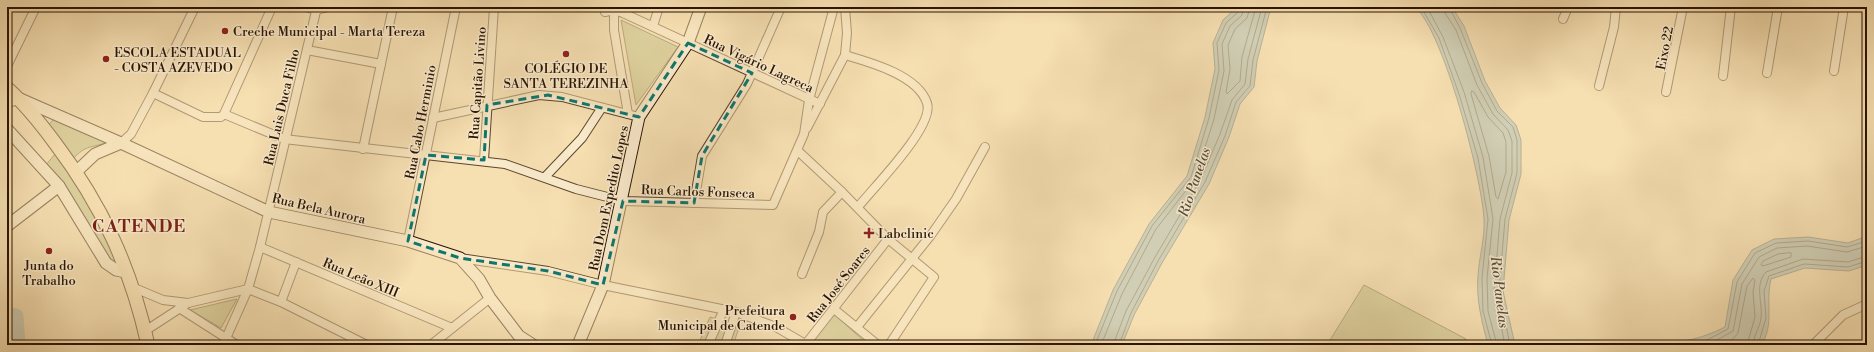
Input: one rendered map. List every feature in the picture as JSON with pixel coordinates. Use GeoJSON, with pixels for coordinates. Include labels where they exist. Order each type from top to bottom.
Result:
{"type":"FeatureCollection","features":[{"type":"Feature","properties":{"kind":"main road"},"geometry":{"type":"LineString","coordinates":[[7,88],[13,100],[77,171],[113,236],[131,286],[148,345]]}},
{"type":"Feature","properties":{"kind":"street"},"geometry":{"type":"LineString","coordinates":[[7,66],[36,7]]}},
{"type":"Feature","properties":{"kind":"street"},"geometry":{"type":"LineString","coordinates":[[77,171],[95,154],[121,143],[131,134],[153,93],[194,7]]}},
{"type":"Feature","properties":{"kind":"street"},"geometry":{"type":"LineString","coordinates":[[153,93],[203,117],[221,117],[224,114],[272,7]]}},
{"type":"Feature","properties":{"kind":"street"},"geometry":{"type":"LineString","coordinates":[[306,7],[328,7]]}},
{"type":"Feature","properties":{"kind":"street"},"geometry":{"type":"LineString","coordinates":[[362,149],[393,7]]}},
{"type":"Feature","properties":{"kind":"street","name":"Rua Cabo Herminio"},"geometry":{"type":"LineString","coordinates":[[408,241],[456,7]]}},
{"type":"Feature","properties":{"kind":"street","name":"Rua Capitão Livino"},"geometry":{"type":"LineString","coordinates":[[484,160],[494,7]]}},
{"type":"Feature","properties":{"kind":"street"},"geometry":{"type":"LineString","coordinates":[[653,26],[659,7]]}},
{"type":"Feature","properties":{"kind":"street"},"geometry":{"type":"LineString","coordinates":[[433,118],[530,96],[548,95],[639,117],[688,43],[701,7]]}},
{"type":"Feature","properties":{"kind":"street"},"geometry":{"type":"LineString","coordinates":[[694,203],[702,156],[752,73],[781,7]]}},
{"type":"Feature","properties":{"kind":"street"},"geometry":{"type":"LineString","coordinates":[[804,134],[809,100],[834,7]]}},
{"type":"Feature","properties":{"kind":"street"},"geometry":{"type":"LineString","coordinates":[[845,7],[847,33],[845,55],[804,134],[798,150],[888,238],[934,277],[889,345]]}},
{"type":"Feature","properties":{"kind":"street"},"geometry":{"type":"LineString","coordinates":[[1563,19],[1568,7]]}},
{"type":"Feature","properties":{"kind":"street"},"geometry":{"type":"LineString","coordinates":[[1599,86],[1614,26],[1616,7]]}},
{"type":"Feature","properties":{"kind":"street","name":"Eixo 22"},"geometry":{"type":"LineString","coordinates":[[1666,92],[1683,7]]}},
{"type":"Feature","properties":{"kind":"street"},"geometry":{"type":"LineString","coordinates":[[1723,76],[1731,7]]}},
{"type":"Feature","properties":{"kind":"street"},"geometry":{"type":"LineString","coordinates":[[1767,73],[1778,7]]}},
{"type":"Feature","properties":{"kind":"street"},"geometry":{"type":"LineString","coordinates":[[1834,71],[1844,7]]}},
{"type":"Feature","properties":{"kind":"street","name":"Rua Luis Duca Filho"},"geometry":{"type":"LineString","coordinates":[[225,342],[248,289],[260,247],[284,139],[307,50],[316,8]]}},
{"type":"Feature","properties":{"kind":"street"},"geometry":{"type":"LineString","coordinates":[[614,30],[605,10],[614,9],[614,30],[628,114]]}},
{"type":"Feature","properties":{"kind":"street","name":"Rua Vigário Lagreca"},"geometry":{"type":"LineString","coordinates":[[614,9],[820,104]]}},
{"type":"Feature","properties":{"kind":"street"},"geometry":{"type":"LineString","coordinates":[[307,50],[381,64]]}},
{"type":"Feature","properties":{"kind":"street"},"geometry":{"type":"LineString","coordinates":[[845,55],[892,70],[916,89],[927,103],[928,112],[925,122],[907,149],[858,207]]}},
{"type":"Feature","properties":{"kind":"street","name":"Rua Bela Aurora"},"geometry":{"type":"LineString","coordinates":[[13,100],[121,143],[269,212],[408,241],[460,258],[479,279],[490,298],[519,336],[533,345]]}},
{"type":"Feature","properties":{"kind":"street"},"geometry":{"type":"LineString","coordinates":[[544,177],[582,138],[601,109]]}},
{"type":"Feature","properties":{"kind":"street","name":"Rua Carlos Fonseca"},"geometry":{"type":"LineString","coordinates":[[224,114],[284,139],[362,149],[484,160],[519,167],[576,189],[623,201],[773,205],[798,150]]}},
{"type":"Feature","properties":{"kind":"street","name":"Rua Dom Expedito Lopes"},"geometry":{"type":"LineString","coordinates":[[578,345],[603,285],[623,201],[639,117]]}},
{"type":"Feature","properties":{"kind":"street"},"geometry":{"type":"LineString","coordinates":[[7,129],[59,186],[106,263],[116,270],[126,272]]}},
{"type":"Feature","properties":{"kind":"street"},"geometry":{"type":"LineString","coordinates":[[857,327],[913,259],[956,199],[985,148]]}},
{"type":"Feature","properties":{"kind":"street"},"geometry":{"type":"LineString","coordinates":[[8,223],[59,186]]}},
{"type":"Feature","properties":{"kind":"street"},"geometry":{"type":"LineString","coordinates":[[802,274],[819,232],[823,212],[842,192]]}},
{"type":"Feature","properties":{"kind":"street","name":"Rua José Soares"},"geometry":{"type":"LineString","coordinates":[[806,345],[888,238]]}},
{"type":"Feature","properties":{"kind":"street","name":"Rua Leão XIII"},"geometry":{"type":"LineString","coordinates":[[260,247],[452,328]]}},
{"type":"Feature","properties":{"kind":"street"},"geometry":{"type":"LineString","coordinates":[[460,258],[548,272],[740,314],[776,327],[806,345]]}},
{"type":"Feature","properties":{"kind":"street"},"geometry":{"type":"LineString","coordinates":[[281,302],[296,262]]}},
{"type":"Feature","properties":{"kind":"street"},"geometry":{"type":"LineString","coordinates":[[131,286],[163,300],[188,303]]}},
{"type":"Feature","properties":{"kind":"street"},"geometry":{"type":"LineString","coordinates":[[145,331],[188,303],[248,289],[281,302],[367,345]]}},
{"type":"Feature","properties":{"kind":"street"},"geometry":{"type":"LineString","coordinates":[[431,345],[490,298]]}},
{"type":"Feature","properties":{"kind":"street"},"geometry":{"type":"LineString","coordinates":[[1813,345],[1843,315],[1867,304]]}},
{"type":"Feature","properties":{"kind":"street"},"geometry":{"type":"LineString","coordinates":[[179,308],[225,342],[237,345]]}},
{"type":"Feature","properties":{"kind":"street"},"geometry":{"type":"LineString","coordinates":[[834,309],[878,345]]}},
{"type":"Feature","properties":{"kind":"street"},"geometry":{"type":"LineString","coordinates":[[708,345],[724,310]]}},
{"type":"Feature","properties":{"kind":"street"},"geometry":{"type":"LineString","coordinates":[[725,345],[740,314]]}},
{"type":"Feature","properties":{"kind":"highlighted area"},"geometry":{"type":"Polygon","coordinates":[[[688,43],[752,73],[702,156],[694,203],[623,201],[603,285],[548,271],[460,258],[408,241],[426,155],[484,160],[487,105],[548,95],[639,117],[688,43]]]}},
{"type":"Feature","properties":{"kind":"shaded area"},"geometry":{"type":"Polygon","coordinates":[[[621,20],[678,47],[636,105],[621,20]]]}},
{"type":"Feature","properties":{"kind":"shaded area"},"geometry":{"type":"Polygon","coordinates":[[[56,117],[110,141],[82,151],[72,160],[46,127],[56,117]]]}},
{"type":"Feature","properties":{"kind":"shaded area"},"geometry":{"type":"Polygon","coordinates":[[[55,154],[89,205],[116,261],[109,262],[46,165],[55,154]]]}},
{"type":"Feature","properties":{"kind":"shaded area"},"geometry":{"type":"Polygon","coordinates":[[[1364,285],[1466,339],[1462,345],[1327,345],[1364,285]]]}},
{"type":"Feature","properties":{"kind":"shaded area"},"geometry":{"type":"Polygon","coordinates":[[[237,299],[221,328],[190,310],[237,299]]]}},
{"type":"Feature","properties":{"kind":"shaded area"},"geometry":{"type":"Polygon","coordinates":[[[833,313],[865,342],[863,345],[810,344],[833,313]]]}},
{"type":"Feature","properties":{"kind":"shaded area"},"geometry":{"type":"Polygon","coordinates":[[[710,317],[740,325],[733,345],[698,345],[710,317]]]}},
{"type":"Feature","properties":{"kind":"water"},"geometry":{"type":"Polygon","coordinates":[[[1236,7],[1271,7],[1257,61],[1254,87],[1240,104],[1229,137],[1209,184],[1162,263],[1134,315],[1122,345],[1091,345],[1113,290],[1149,224],[1187,176],[1205,117],[1215,69],[1213,43],[1223,20],[1236,7]]]}},
{"type":"Feature","properties":{"kind":"water"},"geometry":{"type":"Polygon","coordinates":[[[1415,7],[1452,7],[1464,26],[1485,81],[1500,108],[1516,125],[1521,140],[1521,174],[1509,220],[1503,291],[1515,345],[1488,345],[1478,294],[1478,276],[1484,233],[1482,199],[1460,107],[1449,75],[1438,45],[1426,22],[1415,7]]]}},
{"type":"Feature","properties":{"kind":"water"},"geometry":{"type":"Polygon","coordinates":[[[1867,236],[1867,265],[1849,271],[1805,268],[1771,279],[1769,288],[1768,329],[1761,345],[1635,345],[1649,342],[1673,342],[1694,339],[1725,327],[1733,280],[1752,250],[1774,239],[1808,237],[1848,243],[1867,236]]]}},
{"type":"Feature","properties":{"kind":"waterway","name":"Rio Panelas"},"geometry":{"type":"LineString","coordinates":[[7,314],[16,316],[18,345]]}},
{"type":"Feature","properties":{"kind":"place","name":"Creche Municipal - Marta Tereza"},"geometry":{"type":"Point","coordinates":[225,31]}},
{"type":"Feature","properties":{"kind":"place","name":"COLÉGIO DE SANTA TEREZINHA"},"geometry":{"type":"Point","coordinates":[566,54]}},
{"type":"Feature","properties":{"kind":"place","name":"ESCOLA ESTADUAL - COSTA AZEVEDO"},"geometry":{"type":"Point","coordinates":[106,59]}},
{"type":"Feature","properties":{"kind":"place","name":"Labclinic"},"geometry":{"type":"Point","coordinates":[869,233]}},
{"type":"Feature","properties":{"kind":"place","name":"Junta do Trabalho"},"geometry":{"type":"Point","coordinates":[49,251]}},
{"type":"Feature","properties":{"kind":"place","name":"Prefeitura Municipal de Catende"},"geometry":{"type":"Point","coordinates":[793,317]}},
{"type":"Feature","properties":{"kind":"district","name":"CATENDE"},"geometry":{"type":"Point","coordinates":[139,226]}}]}
